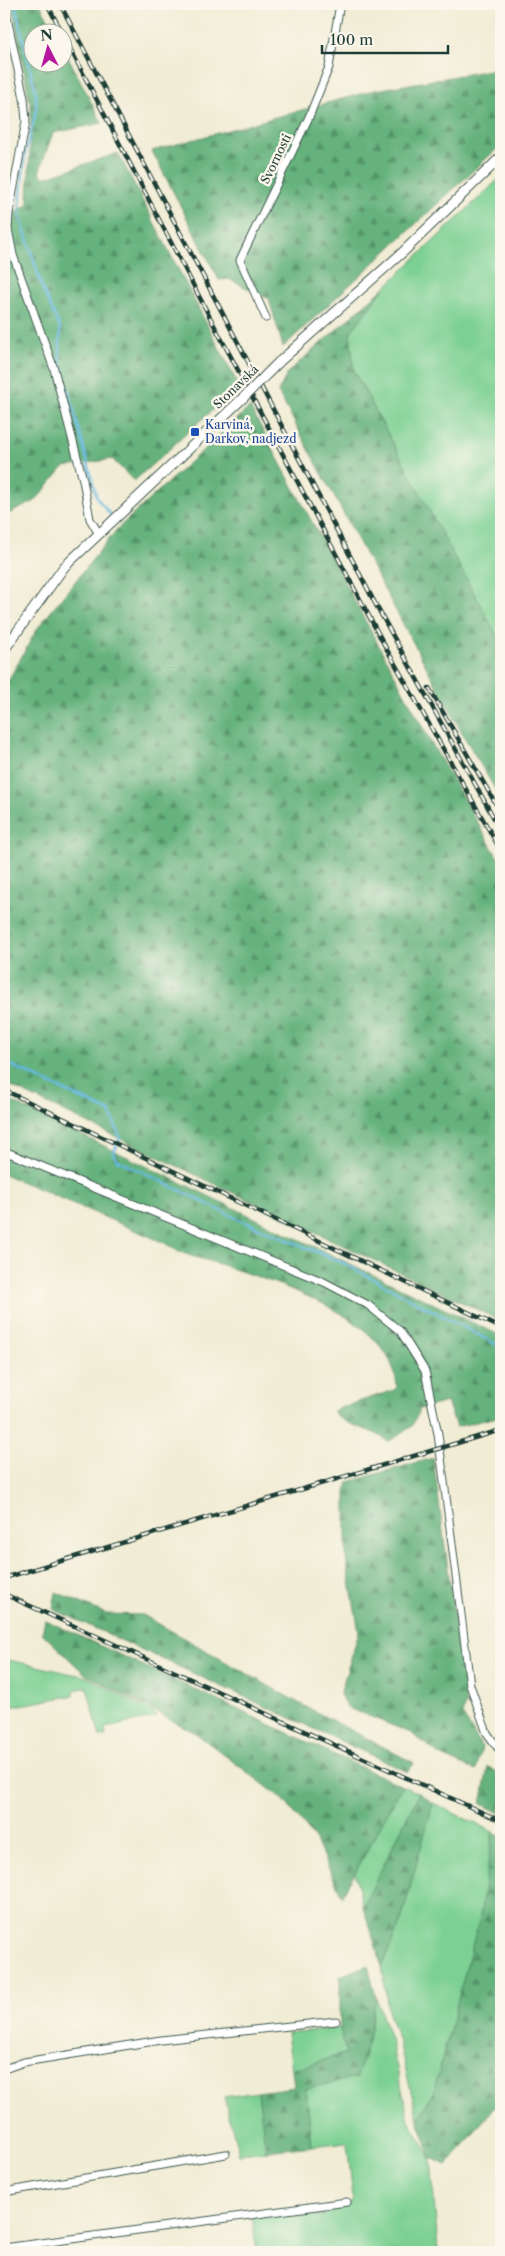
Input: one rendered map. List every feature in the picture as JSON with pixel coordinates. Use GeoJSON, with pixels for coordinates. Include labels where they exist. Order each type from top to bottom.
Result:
{"type":"FeatureCollection","features":[{"type":"Feature","properties":{"kind":"street"},"geometry":{"type":"LineString","coordinates":[[4,4],[24,98],[26,121],[9,212],[8,229],[13,255],[54,370],[83,480],[90,519],[99,534]]}},
{"type":"Feature","properties":{"kind":"street","name":"Svornosti"},"geometry":{"type":"LineString","coordinates":[[266,318],[240,260],[309,118],[329,67],[340,4]]}},
{"type":"Feature","properties":{"kind":"street","name":"Stonavská"},"geometry":{"type":"LineString","coordinates":[[4,650],[64,567],[279,362],[403,252],[501,157]]}},
{"type":"Feature","properties":{"kind":"street"},"geometry":{"type":"LineString","coordinates":[[4,1151],[324,1282],[368,1305],[400,1330],[425,1371],[438,1434],[470,1685],[487,1733],[501,1752]]}},
{"type":"Feature","properties":{"kind":"street"},"geometry":{"type":"LineString","coordinates":[[4,2069],[24,2062],[160,2040],[336,2021]]}},
{"type":"Feature","properties":{"kind":"street"},"geometry":{"type":"LineString","coordinates":[[4,2192],[226,2154]]}},
{"type":"Feature","properties":{"kind":"street"},"geometry":{"type":"LineString","coordinates":[[4,2248],[347,2202]]}},
{"type":"Feature","properties":{"kind":"green space"},"geometry":{"type":"Polygon","coordinates":[[[12,4],[40,4],[50,22],[22,22],[22,60],[12,4]]]}},
{"type":"Feature","properties":{"kind":"green space"},"geometry":{"type":"Polygon","coordinates":[[[72,65],[102,123],[53,133],[39,172],[44,178],[118,153],[239,386],[134,481],[112,459],[64,467],[35,501],[4,516],[4,220],[28,204],[31,110],[24,72],[72,72],[72,65]]]}},
{"type":"Feature","properties":{"kind":"green space"},"geometry":{"type":"Polygon","coordinates":[[[501,68],[501,145],[283,347],[269,299],[229,279],[219,280],[152,151],[371,91],[501,68]]]}},
{"type":"Feature","properties":{"kind":"green space"},"geometry":{"type":"Polygon","coordinates":[[[501,177],[501,644],[354,371],[350,333],[385,287],[501,177]]]}},
{"type":"Feature","properties":{"kind":"green space"},"geometry":{"type":"Polygon","coordinates":[[[385,287],[350,333],[354,371],[501,643],[501,799],[462,733],[278,392],[288,372],[385,287]]]}},
{"type":"Feature","properties":{"kind":"green space"},"geometry":{"type":"Polygon","coordinates":[[[250,407],[433,746],[501,863],[501,1321],[4,1083],[4,688],[37,629],[117,529],[250,407]]]}},
{"type":"Feature","properties":{"kind":"green space"},"geometry":{"type":"Polygon","coordinates":[[[4,1098],[501,1336],[501,1416],[456,1427],[447,1402],[420,1409],[412,1426],[388,1442],[376,1434],[342,1420],[334,1411],[394,1390],[397,1387],[391,1362],[375,1340],[354,1322],[328,1306],[299,1293],[270,1281],[186,1254],[167,1244],[4,1174],[4,1098]]]}},
{"type":"Feature","properties":{"kind":"green space"},"geometry":{"type":"Polygon","coordinates":[[[433,1458],[466,1701],[462,1714],[482,1747],[476,1771],[440,1755],[411,1733],[346,1707],[340,1694],[359,1632],[346,1559],[346,1492],[348,1482],[433,1458]]]}},
{"type":"Feature","properties":{"kind":"green space"},"geometry":{"type":"Polygon","coordinates":[[[56,1592],[106,1614],[143,1615],[297,1702],[414,1763],[408,1772],[53,1609],[56,1592]]]}},
{"type":"Feature","properties":{"kind":"green space"},"geometry":{"type":"Polygon","coordinates":[[[45,1620],[402,1786],[342,1896],[314,1837],[283,1799],[194,1732],[85,1674],[42,1633],[45,1620]]]}},
{"type":"Feature","properties":{"kind":"green space"},"geometry":{"type":"Polygon","coordinates":[[[4,1659],[87,1677],[153,1712],[157,1717],[105,1728],[106,1736],[100,1737],[87,1687],[74,1690],[74,1695],[4,1708],[4,1659]]]}},
{"type":"Feature","properties":{"kind":"green space"},"geometry":{"type":"Polygon","coordinates":[[[488,1767],[501,1774],[501,1813],[481,1804],[488,1767]]]}},
{"type":"Feature","properties":{"kind":"green space"},"geometry":{"type":"Polygon","coordinates":[[[402,1786],[419,1793],[363,1907],[355,1873],[402,1786]]]}},
{"type":"Feature","properties":{"kind":"green space"},"geometry":{"type":"Polygon","coordinates":[[[419,1793],[433,1803],[401,1921],[382,1966],[363,1907],[419,1793]]]}},
{"type":"Feature","properties":{"kind":"green space"},"geometry":{"type":"Polygon","coordinates":[[[433,1803],[493,1832],[480,1917],[434,2090],[418,2120],[399,2042],[388,2011],[382,1966],[401,1921],[433,1803]]]}},
{"type":"Feature","properties":{"kind":"green space"},"geometry":{"type":"Polygon","coordinates":[[[493,1832],[501,1836],[501,2099],[447,2165],[431,2158],[418,2120],[434,2090],[480,1917],[493,1832]]]}},
{"type":"Feature","properties":{"kind":"green space"},"geometry":{"type":"Polygon","coordinates":[[[368,1965],[376,1997],[367,2044],[357,2077],[306,2089],[312,2146],[266,2151],[258,2092],[294,2087],[292,2070],[346,2053],[340,2028],[340,1976],[368,1965]]]}},
{"type":"Feature","properties":{"kind":"green space"},"geometry":{"type":"Polygon","coordinates":[[[376,1997],[391,2042],[409,2120],[431,2158],[438,2252],[257,2252],[252,2217],[306,2211],[309,2214],[323,2216],[323,2208],[348,2206],[353,2198],[347,2142],[312,2146],[306,2089],[367,2044],[376,1997]]]}},
{"type":"Feature","properties":{"kind":"green space"},"geometry":{"type":"Polygon","coordinates":[[[340,2028],[346,2053],[292,2070],[287,2033],[340,2028]]]}},
{"type":"Feature","properties":{"kind":"green space"},"geometry":{"type":"Polygon","coordinates":[[[258,2092],[266,2151],[239,2154],[224,2097],[258,2092]]]}},
{"type":"Feature","properties":{"kind":"waterway"},"geometry":{"type":"LineString","coordinates":[[15,4],[36,94],[36,112],[25,154],[19,213],[43,290],[60,328],[60,358],[97,498],[112,517]]}},
{"type":"Feature","properties":{"kind":"waterway"},"geometry":{"type":"LineString","coordinates":[[4,1062],[110,1112],[120,1137],[113,1154],[118,1160],[238,1219],[343,1263],[501,1347]]}},
{"type":"Feature","properties":{"kind":"railway"},"geometry":{"type":"LineString","coordinates":[[47,4],[57,22]]}},
{"type":"Feature","properties":{"kind":"railway"},"geometry":{"type":"LineString","coordinates":[[60,4],[377,607],[501,831]]}},
{"type":"Feature","properties":{"kind":"railway"},"geometry":{"type":"LineString","coordinates":[[72,52],[214,325],[386,648],[501,851]]}},
{"type":"Feature","properties":{"kind":"railway"},"geometry":{"type":"LineString","coordinates":[[429,688],[501,813]]}},
{"type":"Feature","properties":{"kind":"railway"},"geometry":{"type":"LineString","coordinates":[[4,1090],[501,1328]]}},
{"type":"Feature","properties":{"kind":"railway"},"geometry":{"type":"LineString","coordinates":[[4,1578],[501,1430]]}},
{"type":"Feature","properties":{"kind":"railway"},"geometry":{"type":"LineString","coordinates":[[4,1594],[501,1821]]}},
{"type":"Feature","properties":{"kind":"place","name":"Karviná, Darkov, nadjezd"},"geometry":{"type":"Point","coordinates":[195,432]}}]}
